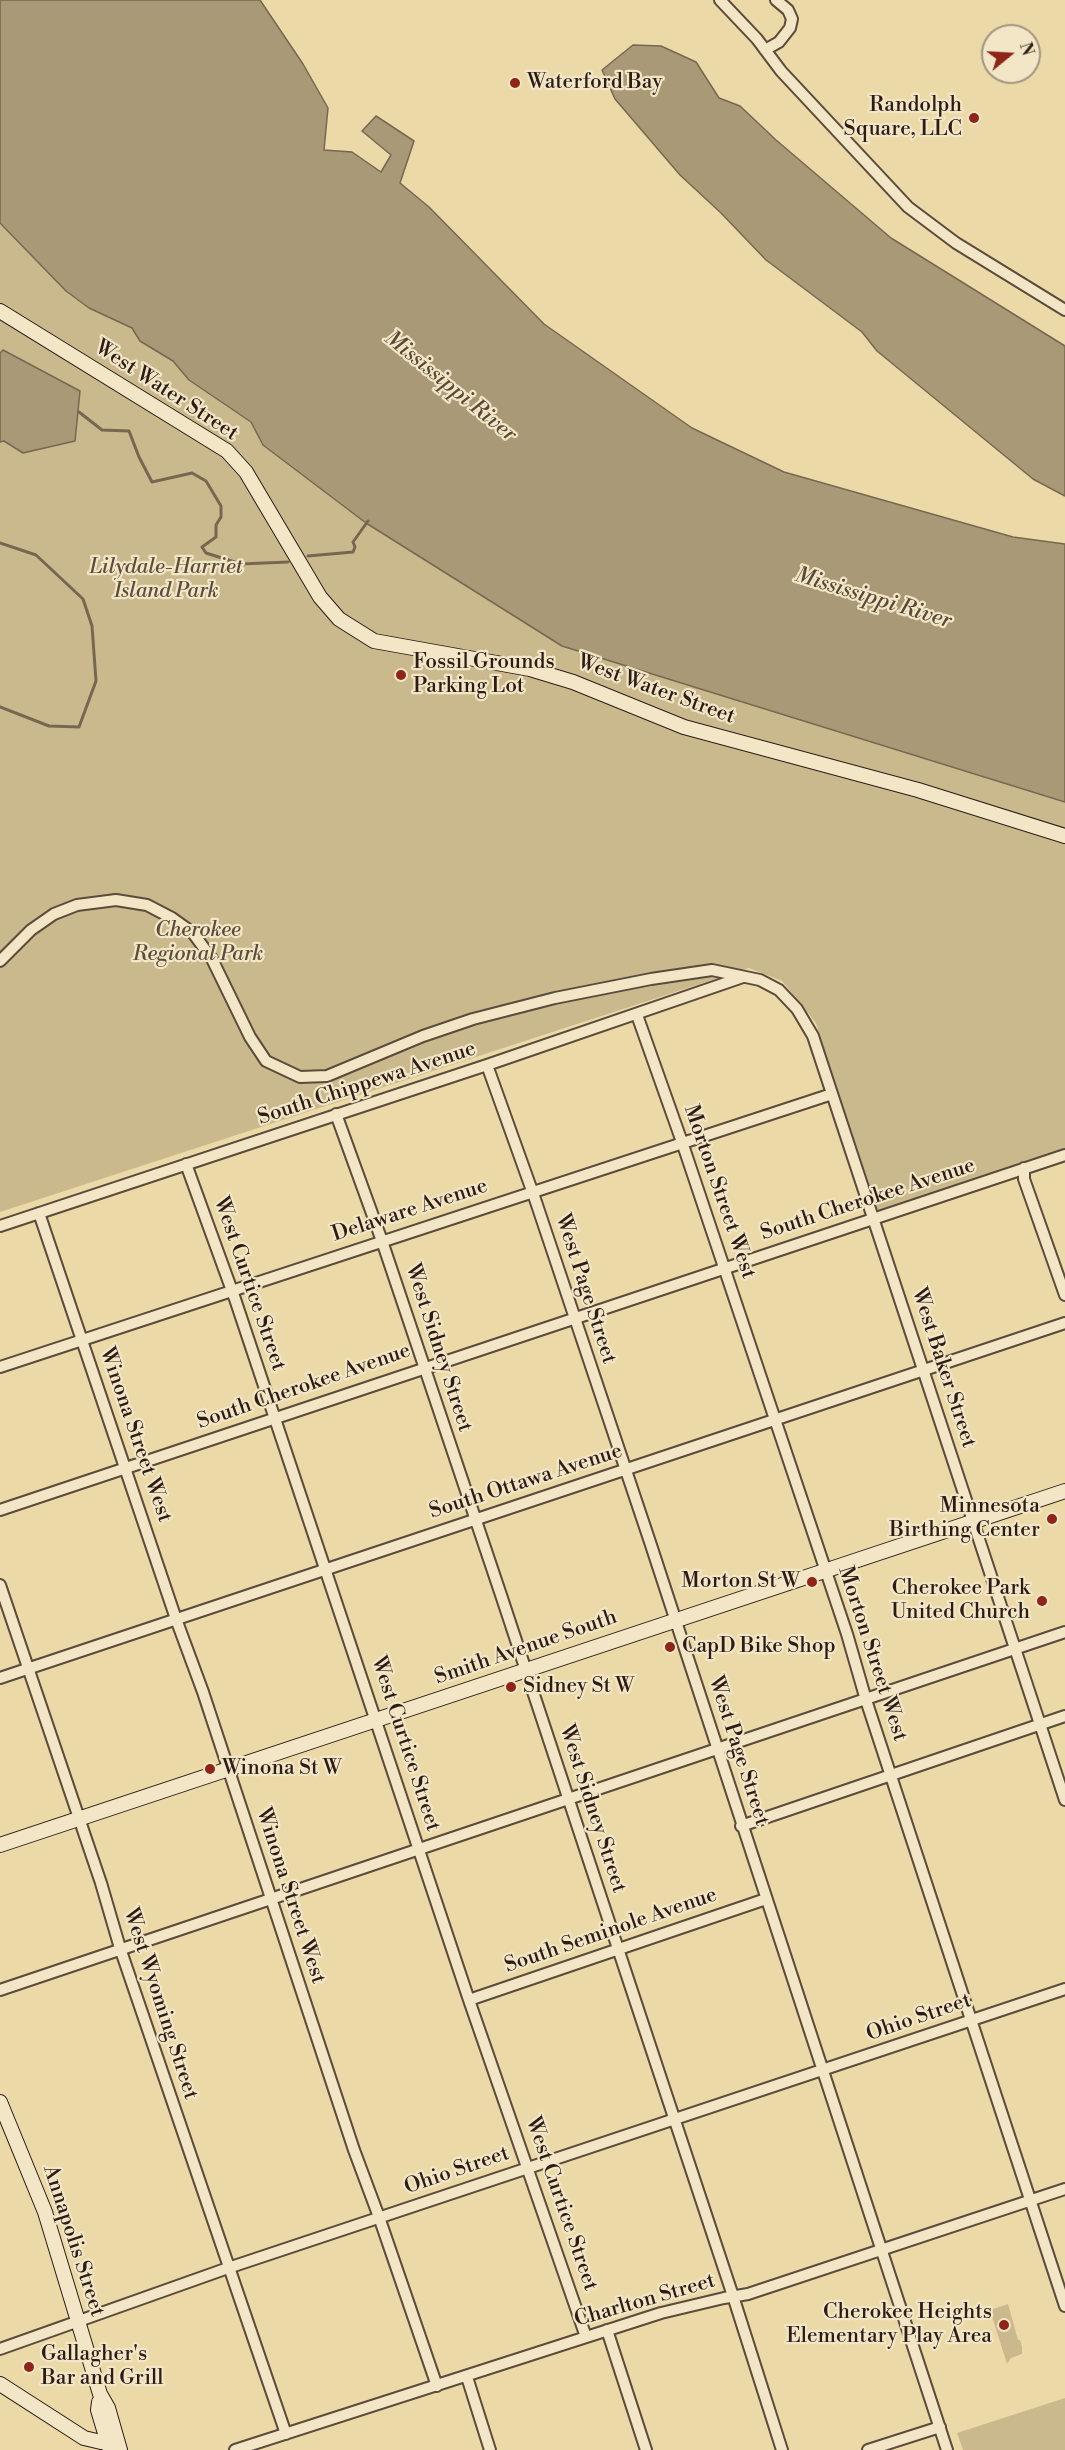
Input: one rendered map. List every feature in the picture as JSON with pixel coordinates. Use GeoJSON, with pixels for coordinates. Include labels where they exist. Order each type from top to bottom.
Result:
{"type":"FeatureCollection","features":[{"type":"Feature","properties":{"kind":"street"},"geometry":{"type":"LineString","coordinates":[[720,0],[781,71],[890,189],[922,219],[956,243],[1065,310]]}},
{"type":"Feature","properties":{"kind":"street"},"geometry":{"type":"LineString","coordinates":[[765,50],[779,42],[790,28],[792,19],[788,10],[776,0]]}},
{"type":"Feature","properties":{"kind":"street","name":"West Water Street"},"geometry":{"type":"LineString","coordinates":[[0,311],[227,451],[246,472],[320,597],[339,619],[374,641],[530,669],[573,682],[684,727],[918,790],[1065,836]]}},
{"type":"Feature","properties":{"kind":"street","name":"West Baker Street"},"geometry":{"type":"LineString","coordinates":[[0,961],[31,930],[54,914],[76,905],[116,900],[147,905],[172,918],[193,933],[212,959],[250,1037],[266,1061],[300,1077],[327,1076],[423,1036],[473,1019],[555,998],[651,979],[712,970],[760,980],[779,990],[796,1009],[813,1036],[1065,1800]]}},
{"type":"Feature","properties":{"kind":"street","name":"South Chippewa Avenue"},"geometry":{"type":"LineString","coordinates":[[0,1226],[637,1015],[746,976]]}},
{"type":"Feature","properties":{"kind":"street","name":"Morton Street West"},"geometry":{"type":"LineString","coordinates":[[637,1015],[682,1142],[825,1570],[1065,2306]]}},
{"type":"Feature","properties":{"kind":"street","name":"West Page Street"},"geometry":{"type":"LineString","coordinates":[[487,1065],[532,1191],[675,1620],[716,1751],[883,2248],[947,2450]]}},
{"type":"Feature","properties":{"kind":"street","name":"Delaware Avenue"},"geometry":{"type":"LineString","coordinates":[[0,1367],[832,1094]]}},
{"type":"Feature","properties":{"kind":"street","name":"West Sidney Street"},"geometry":{"type":"LineString","coordinates":[[336,1114],[382,1241],[526,1670],[782,2450]]}},
{"type":"Feature","properties":{"kind":"street","name":"South Cherokee Avenue"},"geometry":{"type":"LineString","coordinates":[[0,1510],[1065,1155]]}},
{"type":"Feature","properties":{"kind":"street","name":"West Curtice Street"},"geometry":{"type":"LineString","coordinates":[[186,1164],[232,1290],[469,2000],[586,2337]]}},
{"type":"Feature","properties":{"kind":"street"},"geometry":{"type":"LineString","coordinates":[[1024,1168],[1023,1179],[1065,1295]]}},
{"type":"Feature","properties":{"kind":"street","name":"Winona Street West"},"geometry":{"type":"LineString","coordinates":[[39,1213],[176,1619],[203,1692],[350,2139],[437,2386]]}},
{"type":"Feature","properties":{"kind":"street","name":"South Ottawa Avenue"},"geometry":{"type":"LineString","coordinates":[[0,1678],[1065,1323]]}},
{"type":"Feature","properties":{"kind":"street","name":"Smith Avenue South"},"geometry":{"type":"LineString","coordinates":[[0,1845],[1065,1491]]}},
{"type":"Feature","properties":{"kind":"street","name":"West Wyoming Street"},"geometry":{"type":"LineString","coordinates":[[0,1585],[101,1883],[120,1948],[286,2434]]}},
{"type":"Feature","properties":{"kind":"street"},"geometry":{"type":"LineString","coordinates":[[0,1990],[1065,1632]]}},
{"type":"Feature","properties":{"kind":"street"},"geometry":{"type":"LineString","coordinates":[[741,1826],[1065,1716]]}},
{"type":"Feature","properties":{"kind":"street","name":"South Seminole Avenue"},"geometry":{"type":"LineString","coordinates":[[469,2000],[766,1899]]}},
{"type":"Feature","properties":{"kind":"street","name":"Ohio Street"},"geometry":{"type":"LineString","coordinates":[[0,2349],[228,2268],[1065,1989]]}},
{"type":"Feature","properties":{"kind":"street","name":"Annapolis Street"},"geometry":{"type":"LineString","coordinates":[[0,2102],[45,2212],[100,2394],[108,2408],[120,2450]]}},
{"type":"Feature","properties":{"kind":"street","name":"Charlton Street"},"geometry":{"type":"LineString","coordinates":[[235,2450],[661,2313],[733,2296],[748,2295],[1065,2189]]}},
{"type":"Feature","properties":{"kind":"street"},"geometry":{"type":"LineString","coordinates":[[607,2330],[646,2450]]}},
{"type":"Feature","properties":{"kind":"street"},"geometry":{"type":"LineString","coordinates":[[467,2377],[490,2450]]}},
{"type":"Feature","properties":{"kind":"street"},"geometry":{"type":"LineString","coordinates":[[0,2384],[84,2438],[109,2445]]}},
{"type":"Feature","properties":{"kind":"street","name":"Annapolis Street"},"geometry":{"type":"LineString","coordinates":[[100,2394],[98,2410],[109,2445]]}},
{"type":"Feature","properties":{"kind":"street"},"geometry":{"type":"LineString","coordinates":[[868,2450],[939,2427]]}},
{"type":"Feature","properties":{"kind":"green space","name":"Cherokee Regional Park"},"geometry":{"type":"Polygon","coordinates":[[[0,223],[66,291],[89,308],[132,328],[140,341],[173,361],[189,380],[251,422],[263,445],[562,646],[1065,802],[1065,1149],[878,1211],[816,1023],[782,981],[749,968],[0,1212],[0,223]]]}},
{"type":"Feature","properties":{"kind":"green space","name":"Cherokee Heights Elementary Play Area"},"geometry":{"type":"Polygon","coordinates":[[[1008,2304],[1022,2347],[1022,2354],[1011,2358],[1007,2364],[990,2310],[1008,2304]]]}},
{"type":"Feature","properties":{"kind":"green space"},"geometry":{"type":"Polygon","coordinates":[[[1065,2398],[1065,2450],[963,2450],[957,2433],[1065,2398]]]}},
{"type":"Feature","properties":{"kind":"water","name":"Mississippi River"},"geometry":{"type":"Polygon","coordinates":[[[0,0],[260,0],[303,64],[328,108],[324,150],[352,152],[381,172],[391,155],[362,131],[376,116],[414,141],[400,183],[429,207],[544,324],[692,428],[784,472],[1013,537],[1065,544],[1065,802],[562,646],[366,523],[263,445],[251,422],[189,380],[173,361],[140,341],[132,328],[89,308],[66,291],[0,223],[0,0]]]}},
{"type":"Feature","properties":{"kind":"water"},"geometry":{"type":"Polygon","coordinates":[[[633,45],[661,46],[696,62],[719,98],[740,106],[776,140],[891,238],[1065,346],[1065,496],[1033,479],[877,351],[862,332],[766,260],[680,175],[615,99],[602,70],[633,45]]]}},
{"type":"Feature","properties":{"kind":"water"},"geometry":{"type":"Polygon","coordinates":[[[3,350],[80,391],[75,441],[23,453],[4,441],[0,442],[0,353],[3,350]]]}},
{"type":"Feature","properties":{"kind":"waterway"},"geometry":{"type":"LineString","coordinates":[[79,412],[102,430],[129,431],[152,482],[192,473],[206,481],[221,506],[221,517],[216,525],[216,537],[202,547],[206,553],[241,564],[288,562]]}},
{"type":"Feature","properties":{"kind":"waterway"},"geometry":{"type":"LineString","coordinates":[[308,556],[353,552],[355,547],[353,542],[368,521]]}},
{"type":"Feature","properties":{"kind":"waterway"},"geometry":{"type":"LineString","coordinates":[[0,543],[36,555],[83,599],[92,626],[96,681],[79,727],[49,726],[0,707]]}},
{"type":"Feature","properties":{"kind":"place","name":"Waterford Bay"},"geometry":{"type":"Point","coordinates":[515,83]}},
{"type":"Feature","properties":{"kind":"place","name":"Randolph Square, LLC"},"geometry":{"type":"Point","coordinates":[974,118]}},
{"type":"Feature","properties":{"kind":"place","name":"Fossil Grounds Parking Lot"},"geometry":{"type":"Point","coordinates":[401,675]}},
{"type":"Feature","properties":{"kind":"place","name":"Minnesota Birthing Center"},"geometry":{"type":"Point","coordinates":[1052,1519]}},
{"type":"Feature","properties":{"kind":"place","name":"Morton St W"},"geometry":{"type":"Point","coordinates":[812,1582]}},
{"type":"Feature","properties":{"kind":"place","name":"Cherokee Park United Church"},"geometry":{"type":"Point","coordinates":[1042,1601]}},
{"type":"Feature","properties":{"kind":"place","name":"CapD Bike Shop"},"geometry":{"type":"Point","coordinates":[670,1647]}},
{"type":"Feature","properties":{"kind":"place","name":"Sidney St W"},"geometry":{"type":"Point","coordinates":[511,1687]}},
{"type":"Feature","properties":{"kind":"place","name":"Winona St W"},"geometry":{"type":"Point","coordinates":[210,1769]}},
{"type":"Feature","properties":{"kind":"place","name":"Cherokee Heights Elementary Play Area"},"geometry":{"type":"Point","coordinates":[1004,2325]}},
{"type":"Feature","properties":{"kind":"place","name":"Gallagher's Bar and Grill"},"geometry":{"type":"Point","coordinates":[29,2367]}},
{"type":"Feature","properties":{"kind":"park label","name":"Lilydale-Harriet Island Park"},"geometry":{"type":"Point","coordinates":[166,580]}}]}
